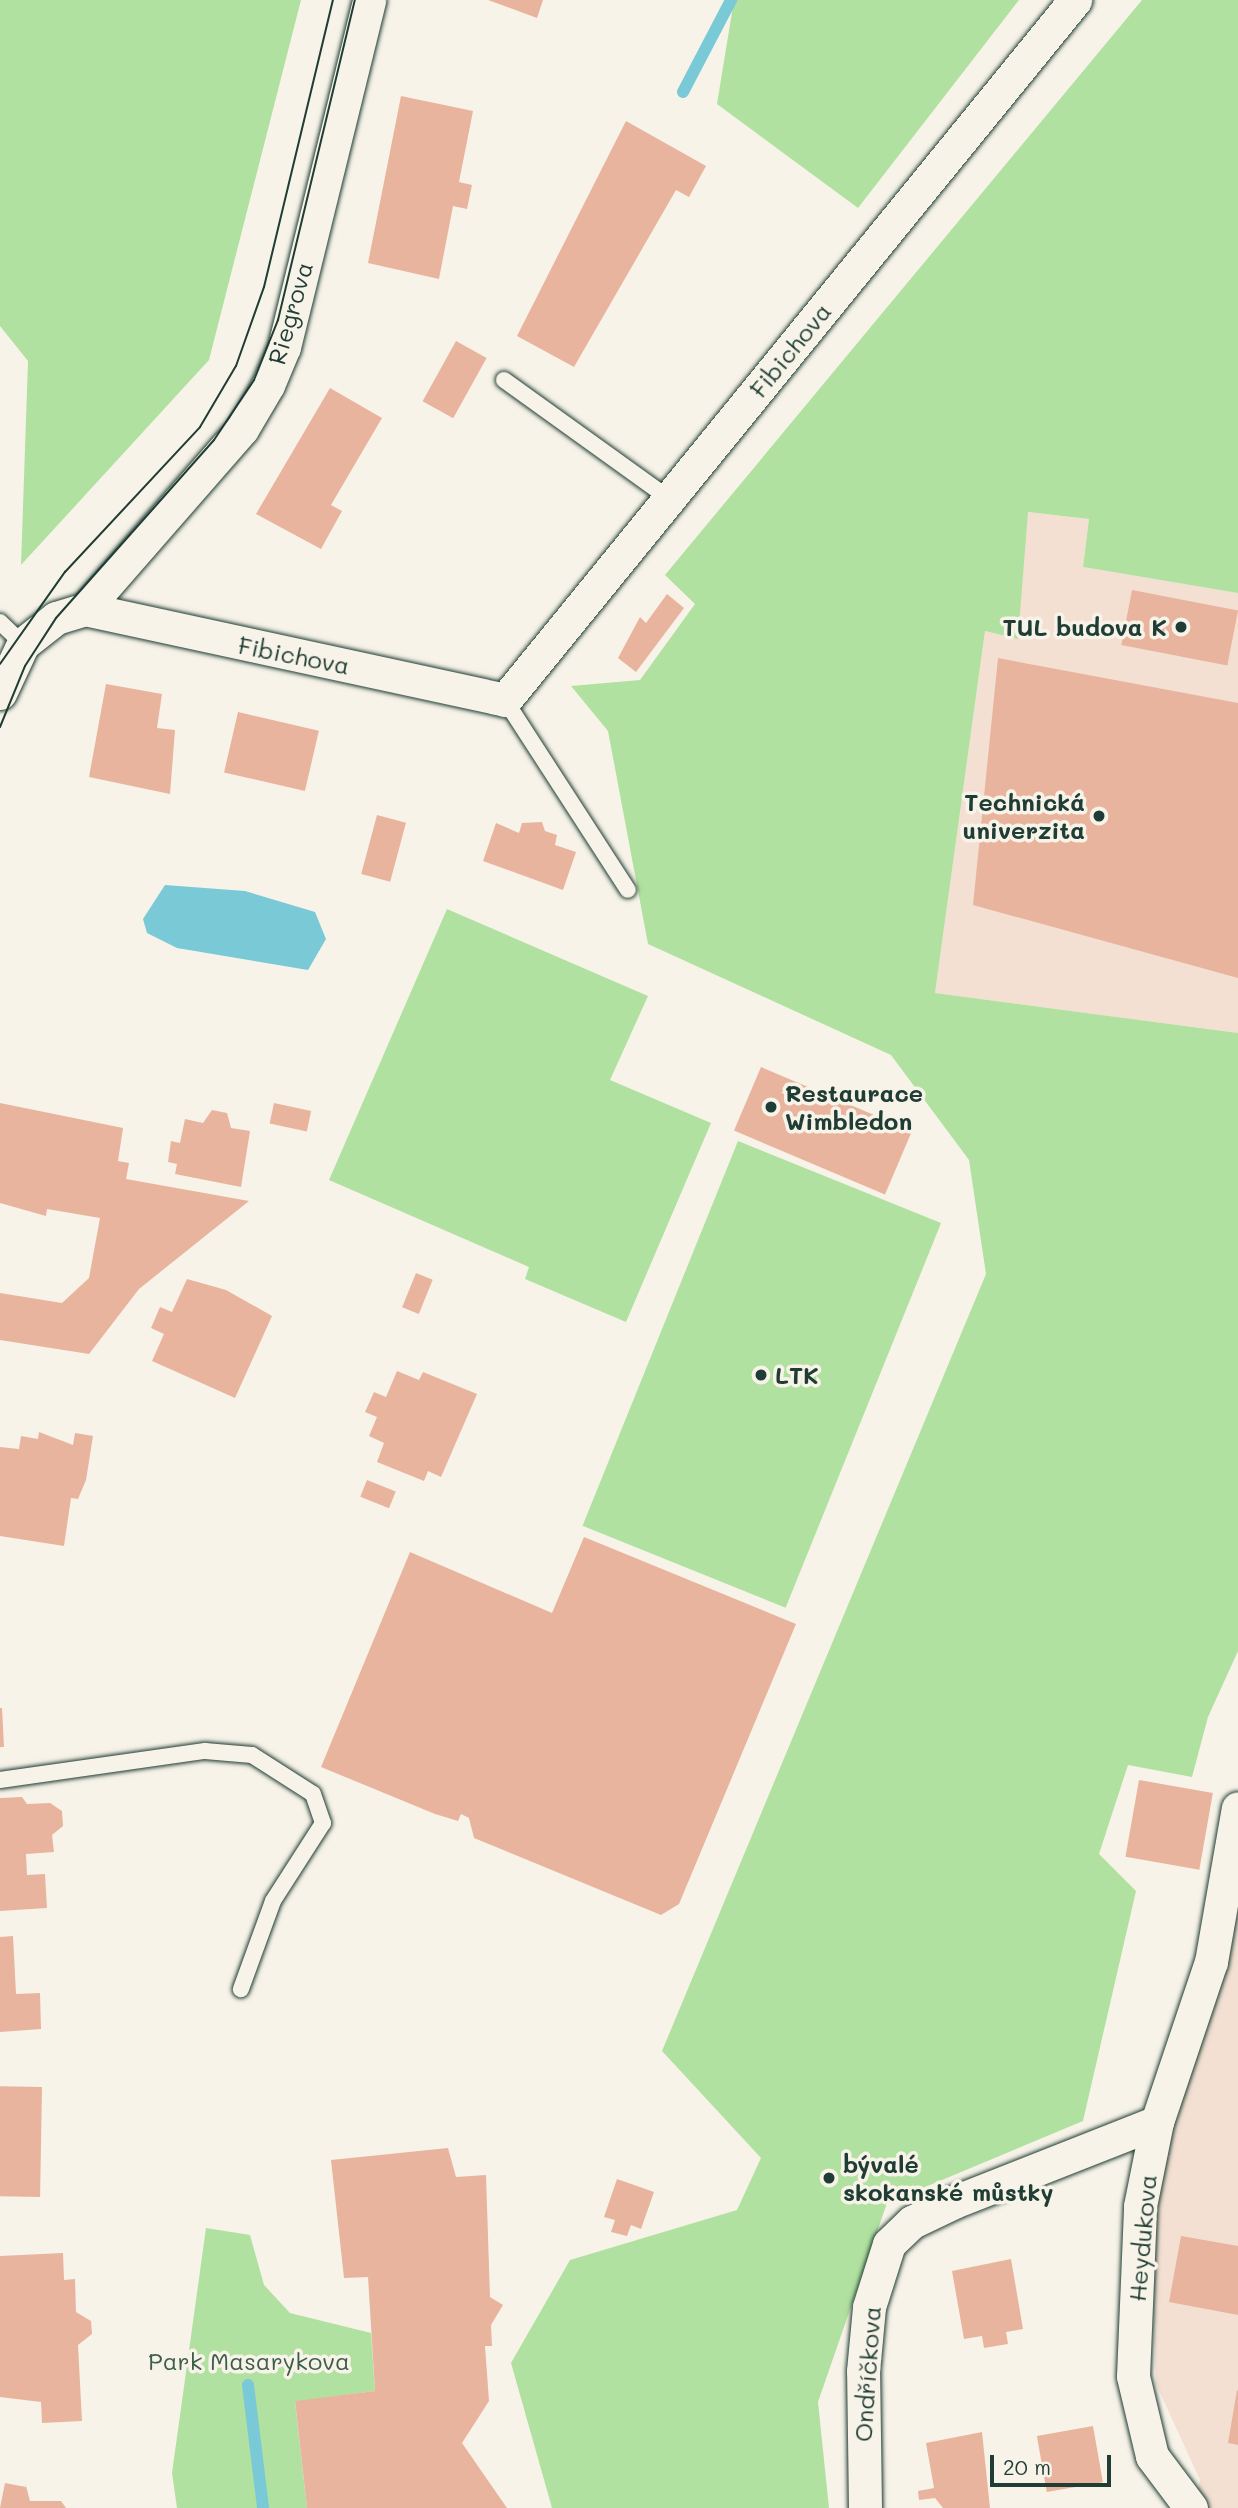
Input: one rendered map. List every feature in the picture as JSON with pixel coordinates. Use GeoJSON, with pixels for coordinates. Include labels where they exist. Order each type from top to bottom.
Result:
{"type":"FeatureCollection","features":[{"type":"Feature","properties":{"kind":"street","name":"Riegrova"},"geometry":{"type":"LineString","coordinates":[[85,609],[233,439],[268,385],[284,347],[369,0]]}},
{"type":"Feature","properties":{"kind":"street","name":"Fibichova"},"geometry":{"type":"LineString","coordinates":[[85,609],[505,699],[1075,0]]}},
{"type":"Feature","properties":{"kind":"street"},"geometry":{"type":"LineString","coordinates":[[0,693],[12,633],[85,609]]}},
{"type":"Feature","properties":{"kind":"street","name":"Heydukova"},"geometry":{"type":"LineString","coordinates":[[1191,2508],[1152,2456],[1133,2376],[1140,2206],[1157,2122],[1224,1964],[1238,1808]]}},
{"type":"Feature","properties":{"kind":"street","name":"Ondříčkova"},"geometry":{"type":"LineString","coordinates":[[865,2508],[863,2371],[869,2307],[889,2244],[912,2222],[954,2202],[1157,2122]]}},
{"type":"Feature","properties":{"kind":"lane"},"geometry":{"type":"LineString","coordinates":[[504,380],[668,498]]}},
{"type":"Feature","properties":{"kind":"lane"},"geometry":{"type":"LineString","coordinates":[[505,699],[628,890]]}},
{"type":"Feature","properties":{"kind":"lane"},"geometry":{"type":"LineString","coordinates":[[0,1780],[205,1751],[252,1755],[313,1794],[323,1824],[274,1901],[242,1989]]}},
{"type":"Feature","properties":{"kind":"shaded area","name":"Technická univerzita"},"geometry":{"type":"Polygon","coordinates":[[[1027,512],[1089,519],[1083,567],[1238,593],[1238,1033],[935,993],[985,631],[1018,639],[1027,512]]]}},
{"type":"Feature","properties":{"kind":"shaded area"},"geometry":{"type":"Polygon","coordinates":[[[1238,1890],[1238,2508],[1194,2508],[1200,2480],[1156,2384],[1150,2201],[1238,1890]]]}},
{"type":"Feature","properties":{"kind":"green space"},"geometry":{"type":"Polygon","coordinates":[[[0,0],[301,0],[209,360],[21,565],[28,361],[0,326],[0,0]]]}},
{"type":"Feature","properties":{"kind":"green space"},"geometry":{"type":"Polygon","coordinates":[[[734,0],[1019,0],[858,208],[717,104],[734,0]]]}},
{"type":"Feature","properties":{"kind":"green space"},"geometry":{"type":"Polygon","coordinates":[[[1142,0],[1238,0],[1238,593],[1083,567],[1089,519],[1028,512],[1018,639],[985,631],[935,993],[1238,1033],[1238,1651],[1208,1717],[1192,1777],[1128,1765],[1099,1854],[1136,1891],[1083,2121],[887,2203],[818,2402],[829,2508],[552,2508],[511,2363],[570,2260],[737,2210],[761,2158],[662,2051],[986,1274],[969,1160],[891,1055],[648,944],[608,731],[571,686],[640,680],[695,604],[665,575],[1142,0]]]}},
{"type":"Feature","properties":{"kind":"green space"},"geometry":{"type":"Polygon","coordinates":[[[447,909],[648,996],[610,1080],[711,1123],[626,1322],[525,1279],[529,1267],[329,1180],[447,909]]]}},
{"type":"Feature","properties":{"kind":"green space","name":"LTK"},"geometry":{"type":"Polygon","coordinates":[[[738,1141],[941,1223],[786,1608],[583,1526],[738,1141]]]}},
{"type":"Feature","properties":{"kind":"green space","name":"Park Masarykova"},"geometry":{"type":"Polygon","coordinates":[[[206,2228],[250,2235],[264,2285],[290,2313],[371,2333],[375,2391],[295,2402],[307,2508],[177,2508],[172,2473],[206,2228]]]}},
{"type":"Feature","properties":{"kind":"water"},"geometry":{"type":"Polygon","coordinates":[[[165,885],[245,891],[315,912],[326,939],[308,970],[177,948],[147,933],[143,919],[165,885]]]}},
{"type":"Feature","properties":{"kind":"building"},"geometry":{"type":"Polygon","coordinates":[[[488,0],[543,0],[537,18],[488,0]]]}},
{"type":"Feature","properties":{"kind":"building"},"geometry":{"type":"Polygon","coordinates":[[[401,96],[473,111],[459,182],[472,185],[467,209],[453,206],[439,279],[368,263],[401,96]]]}},
{"type":"Feature","properties":{"kind":"building"},"geometry":{"type":"Polygon","coordinates":[[[626,121],[706,166],[689,197],[676,190],[574,367],[517,336],[626,121]]]}},
{"type":"Feature","properties":{"kind":"building"},"geometry":{"type":"Polygon","coordinates":[[[456,341],[487,358],[453,418],[423,401],[456,341]]]}},
{"type":"Feature","properties":{"kind":"building"},"geometry":{"type":"Polygon","coordinates":[[[330,388],[382,418],[331,505],[342,511],[321,549],[256,514],[330,388]]]}},
{"type":"Feature","properties":{"kind":"building","name":"TUL budova K"},"geometry":{"type":"Polygon","coordinates":[[[1132,590],[1238,611],[1227,666],[1121,645],[1132,590]]]}},
{"type":"Feature","properties":{"kind":"building"},"geometry":{"type":"Polygon","coordinates":[[[667,594],[684,608],[636,672],[618,658],[640,617],[646,623],[667,594]]]}},
{"type":"Feature","properties":{"kind":"building"},"geometry":{"type":"Polygon","coordinates":[[[998,658],[1238,703],[1238,978],[973,905],[998,658]]]}},
{"type":"Feature","properties":{"kind":"building"},"geometry":{"type":"Polygon","coordinates":[[[106,684],[162,694],[157,728],[175,730],[170,794],[89,777],[106,684]]]}},
{"type":"Feature","properties":{"kind":"building"},"geometry":{"type":"Polygon","coordinates":[[[238,712],[319,731],[305,791],[224,772],[238,712]]]}},
{"type":"Feature","properties":{"kind":"building"},"geometry":{"type":"Polygon","coordinates":[[[377,815],[406,823],[390,882],[361,874],[377,815]]]}},
{"type":"Feature","properties":{"kind":"building"},"geometry":{"type":"Polygon","coordinates":[[[542,822],[545,831],[557,835],[555,845],[576,852],[563,890],[483,861],[496,823],[519,833],[522,823],[542,822]]]}},
{"type":"Feature","properties":{"kind":"building"},"geometry":{"type":"Polygon","coordinates":[[[761,1067],[912,1131],[885,1195],[734,1131],[761,1067]]]}},
{"type":"Feature","properties":{"kind":"building"},"geometry":{"type":"Polygon","coordinates":[[[0,1103],[123,1128],[118,1161],[129,1163],[126,1179],[249,1201],[139,1289],[89,1354],[0,1340],[0,1293],[62,1303],[89,1278],[100,1218],[47,1209],[46,1216],[0,1203],[0,1103]]]}},
{"type":"Feature","properties":{"kind":"building"},"geometry":{"type":"Polygon","coordinates":[[[274,1103],[311,1111],[307,1131],[270,1124],[274,1103]]]}},
{"type":"Feature","properties":{"kind":"building"},"geometry":{"type":"Polygon","coordinates":[[[212,1110],[227,1113],[231,1128],[250,1131],[241,1187],[175,1174],[177,1164],[168,1162],[171,1141],[180,1143],[185,1119],[203,1123],[212,1110]]]}},
{"type":"Feature","properties":{"kind":"building"},"geometry":{"type":"Polygon","coordinates":[[[416,1273],[433,1280],[419,1314],[402,1307],[416,1273]]]}},
{"type":"Feature","properties":{"kind":"building"},"geometry":{"type":"Polygon","coordinates":[[[187,1279],[226,1290],[272,1316],[235,1398],[152,1361],[164,1334],[151,1328],[160,1307],[172,1312],[187,1279]]]}},
{"type":"Feature","properties":{"kind":"building"},"geometry":{"type":"Polygon","coordinates":[[[397,1371],[419,1380],[423,1372],[477,1394],[441,1477],[428,1471],[424,1481],[377,1462],[384,1443],[369,1436],[377,1417],[365,1412],[374,1392],[386,1397],[397,1371]]]}},
{"type":"Feature","properties":{"kind":"building"},"geometry":{"type":"Polygon","coordinates":[[[39,1432],[73,1445],[75,1433],[93,1436],[86,1480],[78,1499],[71,1498],[64,1546],[0,1536],[0,1447],[19,1449],[21,1436],[38,1439],[39,1432]]]}},
{"type":"Feature","properties":{"kind":"building"},"geometry":{"type":"Polygon","coordinates":[[[367,1480],[396,1492],[389,1508],[360,1497],[367,1480]]]}},
{"type":"Feature","properties":{"kind":"building"},"geometry":{"type":"Polygon","coordinates":[[[584,1537],[796,1624],[679,1904],[661,1915],[474,1838],[469,1818],[461,1814],[458,1821],[435,1814],[321,1767],[410,1552],[552,1613],[584,1537]]]}},
{"type":"Feature","properties":{"kind":"building"},"geometry":{"type":"Polygon","coordinates":[[[2,1708],[4,1747],[0,1747],[2,1708]]]}},
{"type":"Feature","properties":{"kind":"building"},"geometry":{"type":"Polygon","coordinates":[[[1139,1780],[1213,1793],[1199,1870],[1125,1857],[1139,1780]]]}},
{"type":"Feature","properties":{"kind":"building"},"geometry":{"type":"Polygon","coordinates":[[[22,1797],[27,1804],[50,1803],[62,1811],[63,1826],[52,1835],[54,1852],[26,1854],[27,1875],[45,1874],[47,1908],[0,1911],[0,1798],[22,1797]]]}},
{"type":"Feature","properties":{"kind":"building"},"geometry":{"type":"Polygon","coordinates":[[[13,1936],[16,1994],[40,1993],[41,2029],[0,2032],[0,1937],[13,1936]]]}},
{"type":"Feature","properties":{"kind":"building"},"geometry":{"type":"Polygon","coordinates":[[[0,2086],[42,2087],[40,2197],[0,2196],[0,2086]]]}},
{"type":"Feature","properties":{"kind":"building"},"geometry":{"type":"Polygon","coordinates":[[[448,2148],[456,2177],[486,2175],[490,2297],[503,2305],[491,2325],[492,2346],[485,2346],[489,2401],[462,2443],[507,2508],[307,2508],[295,2401],[375,2391],[368,2277],[344,2278],[331,2160],[448,2148]]]}},
{"type":"Feature","properties":{"kind":"building"},"geometry":{"type":"Polygon","coordinates":[[[617,2179],[654,2192],[641,2229],[631,2225],[627,2236],[611,2232],[615,2220],[604,2217],[617,2179]]]}},
{"type":"Feature","properties":{"kind":"building"},"geometry":{"type":"Polygon","coordinates":[[[1181,2236],[1238,2246],[1238,2315],[1169,2302],[1181,2236]]]}},
{"type":"Feature","properties":{"kind":"building"},"geometry":{"type":"Polygon","coordinates":[[[63,2253],[64,2280],[75,2279],[76,2312],[91,2321],[92,2334],[78,2345],[82,2421],[42,2423],[41,2402],[0,2397],[0,2256],[63,2253]]]}},
{"type":"Feature","properties":{"kind":"building"},"geometry":{"type":"Polygon","coordinates":[[[1011,2259],[1023,2329],[1006,2332],[1008,2344],[984,2348],[982,2336],[964,2339],[952,2271],[1011,2259]]]}},
{"type":"Feature","properties":{"kind":"building"},"geometry":{"type":"Polygon","coordinates":[[[1238,2391],[1238,2445],[1228,2443],[1238,2391]]]}},
{"type":"Feature","properties":{"kind":"building"},"geometry":{"type":"Polygon","coordinates":[[[1093,2426],[1103,2482],[1047,2492],[1037,2436],[1093,2426]]]}},
{"type":"Feature","properties":{"kind":"building"},"geometry":{"type":"Polygon","coordinates":[[[982,2432],[990,2508],[943,2508],[935,2498],[919,2500],[918,2491],[934,2488],[926,2443],[982,2432]]]}},
{"type":"Feature","properties":{"kind":"building"},"geometry":{"type":"Polygon","coordinates":[[[25,2482],[30,2501],[61,2501],[66,2508],[0,2508],[5,2483],[26,2487],[25,2482]]]}},
{"type":"Feature","properties":{"kind":"waterway"},"geometry":{"type":"LineString","coordinates":[[683,92],[731,0]]}},
{"type":"Feature","properties":{"kind":"waterway"},"geometry":{"type":"LineString","coordinates":[[248,2385],[263,2508]]}},
{"type":"Feature","properties":{"kind":"tram line"},"geometry":{"type":"LineString","coordinates":[[0,664],[65,572],[200,427],[236,366],[264,287],[333,0]]}},
{"type":"Feature","properties":{"kind":"tram line"},"geometry":{"type":"LineString","coordinates":[[0,727],[25,666],[56,618],[214,440],[254,380],[278,320],[355,0]]}},
{"type":"Feature","properties":{"kind":"place","name":"TUL budova K"},"geometry":{"type":"Point","coordinates":[1181,627]}},
{"type":"Feature","properties":{"kind":"place","name":"Technická univerzita"},"geometry":{"type":"Point","coordinates":[1099,816]}},
{"type":"Feature","properties":{"kind":"place","name":"Restaurace Wimbledon"},"geometry":{"type":"Point","coordinates":[771,1107]}},
{"type":"Feature","properties":{"kind":"place","name":"LTK"},"geometry":{"type":"Point","coordinates":[761,1375]}},
{"type":"Feature","properties":{"kind":"place","name":"bývalé skokanské můstky"},"geometry":{"type":"Point","coordinates":[829,2178]}}]}
